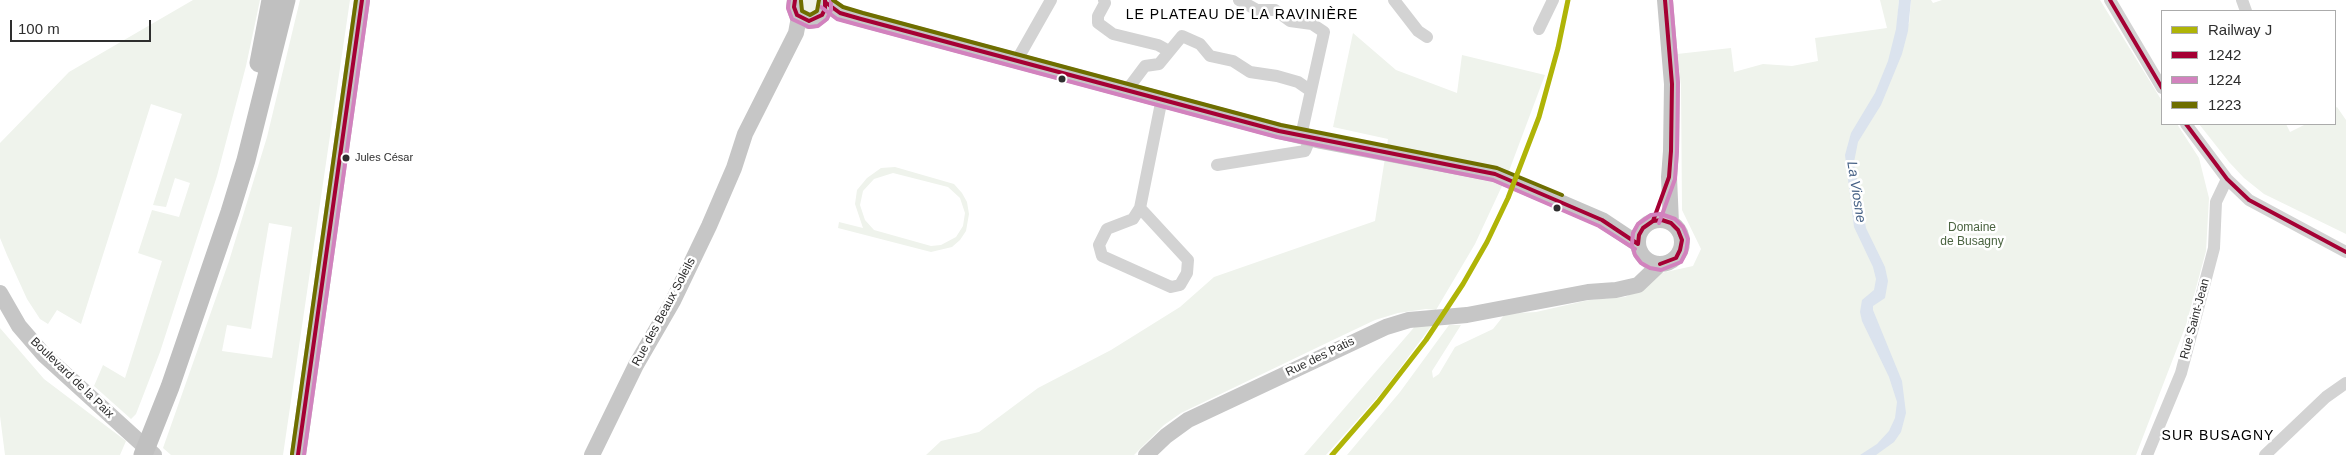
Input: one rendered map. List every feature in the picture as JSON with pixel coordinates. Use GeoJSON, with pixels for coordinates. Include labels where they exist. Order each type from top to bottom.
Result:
{"type":"FeatureCollection","features":[{"type":"Feature","properties":{"kind":"highway"},"geometry":{"type":"LineString","coordinates":[[129,455],[172,350],[218,212],[253,89],[271,0]]}},
{"type":"Feature","properties":{"kind":"highway"},"geometry":{"type":"LineString","coordinates":[[143,455],[170,387],[233,203],[251,142],[286,0]]}},
{"type":"Feature","properties":{"kind":"main road"},"geometry":{"type":"LineString","coordinates":[[298,455],[362,0]]}},
{"type":"Feature","properties":{"kind":"main road"},"geometry":{"type":"LineString","coordinates":[[1666,0],[1672,108],[1669,178],[1671,223]]}},
{"type":"Feature","properties":{"kind":"main road"},"geometry":{"type":"LineString","coordinates":[[807,8],[840,13],[1306,138],[1495,174],[1602,220],[1648,255],[1668,262],[1676,258],[1680,250],[1682,240],[1678,230],[1671,223],[1662,220],[1648,225],[1602,220]]}},
{"type":"Feature","properties":{"kind":"main road","name":"Rue des Beaux Soleils"},"geometry":{"type":"LineString","coordinates":[[592,455],[636,365],[684,278],[734,168],[745,134],[807,8]]}},
{"type":"Feature","properties":{"kind":"main road"},"geometry":{"type":"LineString","coordinates":[[1648,255],[1639,236],[1648,225],[1669,178]]}},
{"type":"Feature","properties":{"kind":"main road","name":"Rue des Patis"},"geometry":{"type":"LineString","coordinates":[[1144,455],[1188,420],[1386,327],[1408,320],[1467,315],[1588,292],[1616,290],[1631,281],[1648,255]]}},
{"type":"Feature","properties":{"kind":"main road","name":"Boulevard de la Paix"},"geometry":{"type":"LineString","coordinates":[[0,293],[19,326],[44,355],[154,455]]}},
{"type":"Feature","properties":{"kind":"street"},"geometry":{"type":"LineString","coordinates":[[1017,60],[1051,0]]}},
{"type":"Feature","properties":{"kind":"street"},"geometry":{"type":"LineString","coordinates":[[1104,0],[1105,3],[1098,16],[1098,22],[1112,34],[1158,45],[1169,51]]}},
{"type":"Feature","properties":{"kind":"street"},"geometry":{"type":"LineString","coordinates":[[1216,165],[1305,151],[1310,91],[1324,32],[1312,24],[1290,21],[1275,10],[1258,10],[1239,0]]}},
{"type":"Feature","properties":{"kind":"street"},"geometry":{"type":"LineString","coordinates":[[1394,0],[1418,31],[1427,37]]}},
{"type":"Feature","properties":{"kind":"street"},"geometry":{"type":"LineString","coordinates":[[1538,29],[1553,0]]}},
{"type":"Feature","properties":{"kind":"street"},"geometry":{"type":"LineString","coordinates":[[2110,0],[2161,86]]}},
{"type":"Feature","properties":{"kind":"street"},"geometry":{"type":"LineString","coordinates":[[1127,90],[1145,66],[1159,64],[1182,36],[1200,44],[1210,56],[1234,61],[1250,72],[1277,76],[1298,82],[1310,91]]}},
{"type":"Feature","properties":{"kind":"street"},"geometry":{"type":"LineString","coordinates":[[1140,208],[1188,260],[1187,273],[1180,285],[1171,287],[1102,256],[1099,245],[1107,229],[1133,218],[1140,208],[1162,98]]}},
{"type":"Feature","properties":{"kind":"street"},"geometry":{"type":"LineString","coordinates":[[2187,125],[2226,179],[2249,200],[2346,252]]}},
{"type":"Feature","properties":{"kind":"street","name":"Rue Saint-Jean"},"geometry":{"type":"LineString","coordinates":[[2147,455],[2181,373],[2214,248],[2216,202],[2226,179]]}},
{"type":"Feature","properties":{"kind":"street"},"geometry":{"type":"LineString","coordinates":[[2265,455],[2326,397],[2346,383]]}},
{"type":"Feature","properties":{"kind":"green space"},"geometry":{"type":"Polygon","coordinates":[[[193,0],[260,0],[246,66],[217,176],[160,352],[136,414],[131,419],[94,386],[103,365],[125,378],[162,261],[138,253],[152,210],[179,217],[190,183],[175,178],[166,207],[153,205],[182,114],[151,104],[81,324],[57,310],[48,324],[40,319],[27,299],[7,255],[0,238],[0,143],[69,72],[193,0]]]}},
{"type":"Feature","properties":{"kind":"green space"},"geometry":{"type":"Polygon","coordinates":[[[300,0],[350,0],[283,455],[171,455],[163,448],[229,261],[267,137],[300,0]],[[269,223],[251,329],[227,325],[222,351],[272,358],[292,227],[269,223]]]}},
{"type":"Feature","properties":{"kind":"green space"},"geometry":{"type":"Polygon","coordinates":[[[801,0],[818,0],[815,14],[803,13],[801,0]]]}},
{"type":"Feature","properties":{"kind":"green space","name":"Domaine de Busagny"},"geometry":{"type":"Polygon","coordinates":[[[1880,0],[1899,0],[1897,26],[1909,24],[1911,0],[1931,0],[1933,3],[1942,0],[2100,0],[2161,99],[2161,125],[2178,125],[2199,158],[2209,198],[2206,251],[2186,325],[2136,455],[1347,455],[1400,392],[1449,325],[1461,325],[1432,371],[1433,378],[1439,374],[1455,347],[1493,329],[1505,314],[1536,312],[1589,300],[1625,297],[1645,287],[1661,273],[1693,266],[1701,249],[1682,210],[1681,85],[1677,54],[1731,48],[1734,72],[1763,64],[1792,66],[1818,61],[1815,38],[1887,28],[1880,0]]]}},
{"type":"Feature","properties":{"kind":"green space"},"geometry":{"type":"Polygon","coordinates":[[[1353,33],[1396,70],[1457,93],[1462,55],[1545,75],[1509,171],[1475,244],[1436,310],[1426,309],[1398,313],[1375,320],[1335,339],[1181,413],[1164,425],[1134,455],[926,455],[941,441],[979,432],[1038,388],[1111,350],[1180,307],[1214,277],[1375,221],[1388,139],[1333,127],[1353,33]]]}},
{"type":"Feature","properties":{"kind":"green space"},"geometry":{"type":"Polygon","coordinates":[[[2336,108],[2346,120],[2346,234],[2264,194],[2244,178],[2229,162],[2200,125],[2286,125],[2290,132],[2304,125],[2336,125],[2336,108]]]}},
{"type":"Feature","properties":{"kind":"green space"},"geometry":{"type":"Polygon","coordinates":[[[895,167],[954,184],[967,202],[969,214],[966,231],[960,240],[952,247],[931,252],[838,228],[839,222],[863,228],[855,204],[857,190],[867,178],[881,168],[895,167]],[[893,173],[874,179],[863,191],[860,205],[865,220],[874,230],[931,246],[941,245],[956,237],[963,226],[965,213],[960,198],[948,187],[893,173]]]}},
{"type":"Feature","properties":{"kind":"green space"},"geometry":{"type":"Polygon","coordinates":[[[1417,324],[1432,325],[1383,391],[1326,455],[1304,455],[1417,324]]]}},
{"type":"Feature","properties":{"kind":"green space"},"geometry":{"type":"Polygon","coordinates":[[[0,328],[44,379],[126,441],[120,455],[5,455],[0,416],[0,328]]]}},
{"type":"Feature","properties":{"kind":"water","name":"La Viosne"},"geometry":{"type":"Polygon","coordinates":[[[1899,0],[1911,0],[1908,31],[1902,54],[1881,105],[1858,142],[1854,162],[1866,228],[1885,267],[1888,281],[1885,298],[1873,306],[1873,310],[1902,381],[1906,413],[1901,432],[1894,442],[1876,455],[1860,455],[1877,444],[1889,431],[1895,418],[1897,402],[1889,377],[1862,321],[1860,312],[1862,300],[1874,290],[1876,279],[1873,267],[1854,227],[1845,155],[1851,133],[1875,93],[1888,61],[1896,29],[1899,0]]]}},
{"type":"Feature","properties":{"kind":"rail line","name":"J"},"geometry":{"type":"LineString","coordinates":[[1332,455],[1378,402],[1426,340],[1463,284],[1487,242],[1508,198],[1539,117],[1558,48],[1568,0]]}},
{"type":"Feature","properties":{"kind":"transit line","name":"1223"},"geometry":{"type":"LineString","coordinates":[[292,454],[356,0]]}},
{"type":"Feature","properties":{"kind":"transit line","name":"1242"},"geometry":{"type":"LineString","coordinates":[[298,455],[362,0]]}},
{"type":"Feature","properties":{"kind":"transit line","name":"1224"},"geometry":{"type":"LineString","coordinates":[[789,0],[788,8],[792,19],[809,27],[818,26],[827,19],[831,10],[831,0]]}},
{"type":"Feature","properties":{"kind":"transit line","name":"1242"},"geometry":{"type":"LineString","coordinates":[[795,0],[794,7],[797,15],[809,21],[822,15],[825,9],[825,0]]}},
{"type":"Feature","properties":{"kind":"transit line","name":"1223"},"geometry":{"type":"LineString","coordinates":[[801,1],[802,11],[810,15],[817,11],[819,0]]}},
{"type":"Feature","properties":{"kind":"transit line","name":"1223"},"geometry":{"type":"LineString","coordinates":[[833,0],[843,7],[863,13],[1281,125],[1497,168],[1562,195]]}},
{"type":"Feature","properties":{"kind":"transit line","name":"1242"},"geometry":{"type":"LineString","coordinates":[[1653,221],[1669,177],[1671,151],[1672,84],[1665,0]]}},
{"type":"Feature","properties":{"kind":"transit line","name":"1224"},"geometry":{"type":"LineString","coordinates":[[1659,223],[1675,179],[1677,151],[1678,83],[1671,0]]}},
{"type":"Feature","properties":{"kind":"transit line","name":"1242"},"geometry":{"type":"LineString","coordinates":[[2110,0],[2161,86]]}},
{"type":"Feature","properties":{"kind":"transit line","name":"1224"},"geometry":{"type":"LineString","coordinates":[[304,455],[368,1]]}},
{"type":"Feature","properties":{"kind":"transit line","name":"1242"},"geometry":{"type":"LineString","coordinates":[[825,2],[840,13],[861,19],[1279,131],[1495,174],[1602,220],[1638,244]]}},
{"type":"Feature","properties":{"kind":"transit line","name":"1224"},"geometry":{"type":"LineString","coordinates":[[821,7],[837,19],[1277,137],[1493,180],[1599,226],[1635,249]]}},
{"type":"Feature","properties":{"kind":"transit line","name":"1242"},"geometry":{"type":"LineString","coordinates":[[2187,125],[2227,179],[2249,200],[2346,252]]}},
{"type":"Feature","properties":{"kind":"transit line","name":"1224"},"geometry":{"type":"LineString","coordinates":[[1632,244],[1633,233],[1638,224],[1651,215],[1661,214],[1675,219],[1683,227],[1688,239],[1686,252],[1681,262],[1661,270],[1650,268],[1641,263],[1635,255],[1632,245]]}},
{"type":"Feature","properties":{"kind":"transit line","name":"1242"},"geometry":{"type":"LineString","coordinates":[[1638,244],[1639,235],[1643,228],[1653,221],[1662,220],[1671,223],[1678,230],[1682,240],[1680,250],[1676,258],[1660,264]]}},
{"type":"Feature","properties":{"kind":"place","name":"Jules César"},"geometry":{"type":"Point","coordinates":[346,158]}},
{"type":"Feature","properties":{"kind":"district","name":"LE PLATEAU DE LA RAVINIÈRE"},"geometry":{"type":"Point","coordinates":[1242,15]}},
{"type":"Feature","properties":{"kind":"district","name":"SUR BUSAGNY"},"geometry":{"type":"Point","coordinates":[2218,436]}}]}
